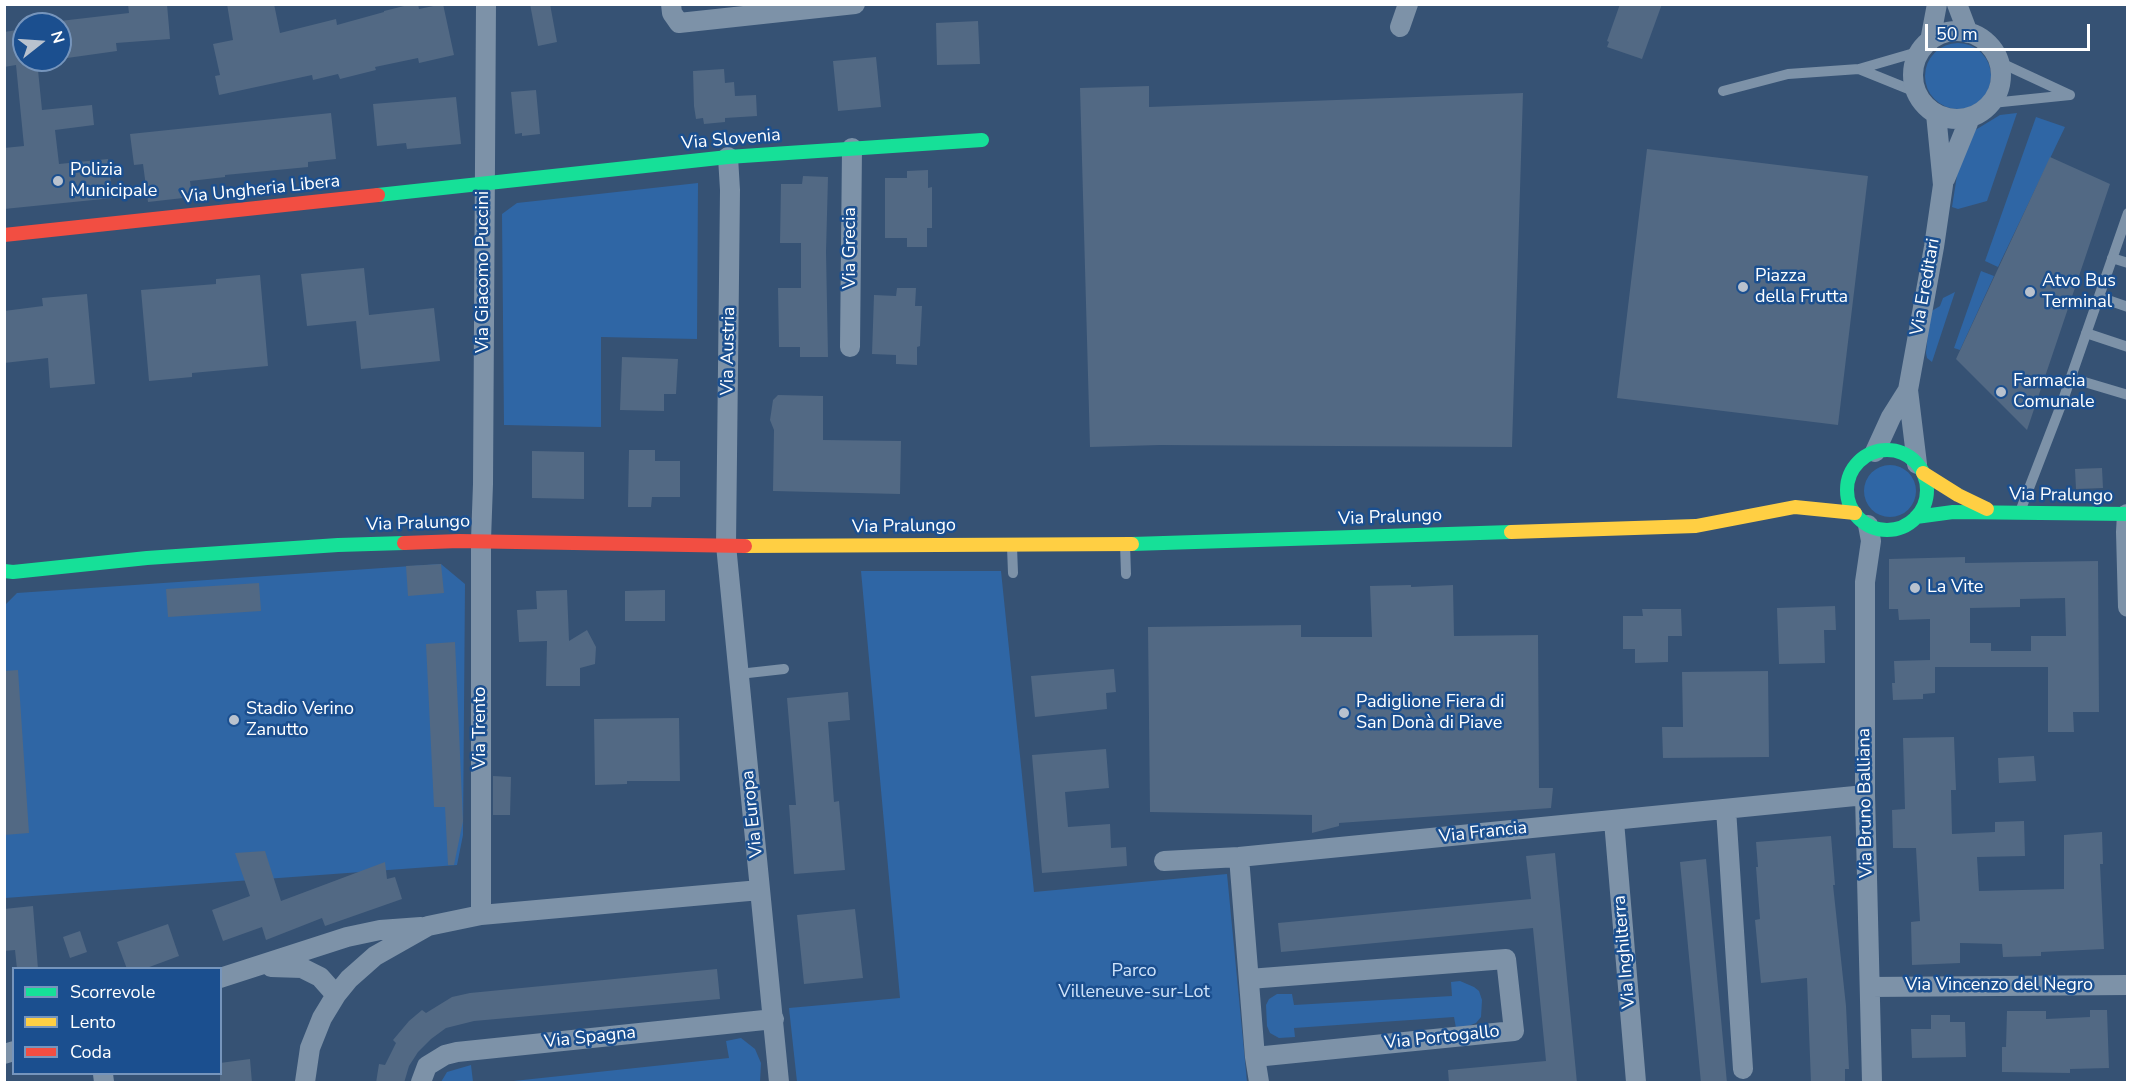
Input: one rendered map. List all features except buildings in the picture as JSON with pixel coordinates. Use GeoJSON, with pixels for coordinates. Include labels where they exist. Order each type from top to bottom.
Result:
{"type":"FeatureCollection","features":[{"type":"Feature","properties":{"kind":"street","name":"Via Giacomo Puccini"},"geometry":{"type":"LineString","coordinates":[[481,540],[484,475],[486,4]]}},
{"type":"Feature","properties":{"kind":"street"},"geometry":{"type":"LineString","coordinates":[[671,4],[672,13],[679,23],[855,4]]}},
{"type":"Feature","properties":{"kind":"street"},"geometry":{"type":"LineString","coordinates":[[1400,27],[1408,4]]}},
{"type":"Feature","properties":{"kind":"street"},"geometry":{"type":"LineString","coordinates":[[1925,46],[1946,33],[1968,33],[1988,45],[1999,62],[2000,82],[1992,103],[1970,118],[1950,119],[1936,114],[1923,104],[1916,92],[1914,68],[1925,46],[1937,4]]}},
{"type":"Feature","properties":{"kind":"street"},"geometry":{"type":"LineString","coordinates":[[1957,4],[1968,33]]}},
{"type":"Feature","properties":{"kind":"street","name":"Via Ereditari"},"geometry":{"type":"LineString","coordinates":[[1920,469],[1908,390],[1943,184],[1936,114]]}},
{"type":"Feature","properties":{"kind":"street","name":"Via Ereditari"},"geometry":{"type":"LineString","coordinates":[[1943,184],[1970,118]]}},
{"type":"Feature","properties":{"kind":"street","name":"Via Slovenia"},"geometry":{"type":"LineString","coordinates":[[485,184],[728,157],[982,140]]}},
{"type":"Feature","properties":{"kind":"street","name":"Via Grecia"},"geometry":{"type":"LineString","coordinates":[[850,347],[852,148]]}},
{"type":"Feature","properties":{"kind":"street","name":"Via Austria"},"geometry":{"type":"LineString","coordinates":[[726,545],[730,190],[728,157]]}},
{"type":"Feature","properties":{"kind":"street","name":"Via Ungheria Libera"},"geometry":{"type":"LineString","coordinates":[[4,235],[485,184]]}},
{"type":"Feature","properties":{"kind":"street","name":"Via Ereditari"},"geometry":{"type":"LineString","coordinates":[[1875,452],[1891,417],[1908,390]]}},
{"type":"Feature","properties":{"kind":"street","name":"Via Pralungo"},"geometry":{"type":"LineString","coordinates":[[1875,452],[1895,451],[1908,456],[1920,469],[1958,495],[1994,512]]}},
{"type":"Feature","properties":{"kind":"street"},"geometry":{"type":"LineString","coordinates":[[1862,519],[1850,505],[1848,492],[1850,475],[1858,462],[1875,452]]}},
{"type":"Feature","properties":{"kind":"street"},"geometry":{"type":"LineString","coordinates":[[1916,517],[1926,496],[1926,483],[1920,469]]}},
{"type":"Feature","properties":{"kind":"street"},"geometry":{"type":"LineString","coordinates":[[1833,485],[1850,475]]}},
{"type":"Feature","properties":{"kind":"street","name":"Via Pralungo"},"geometry":{"type":"LineString","coordinates":[[7,572],[147,558],[279,549],[481,540],[776,546],[1125,544],[1696,526],[1795,507],[1815,496]]}},
{"type":"Feature","properties":{"kind":"street","name":"Via Pralungo"},"geometry":{"type":"LineString","coordinates":[[1795,507],[1862,519],[1882,529],[1896,529],[1908,524],[1916,517],[1953,512],[2127,514]]}},
{"type":"Feature","properties":{"kind":"street"},"geometry":{"type":"LineString","coordinates":[[2127,514],[2127,607]]}},
{"type":"Feature","properties":{"kind":"street","name":"Via Bruno Balliana"},"geometry":{"type":"LineString","coordinates":[[1862,519],[1871,541],[1865,582],[1865,795],[1872,1083]]}},
{"type":"Feature","properties":{"kind":"street","name":"Via Trento"},"geometry":{"type":"LineString","coordinates":[[481,540],[481,915]]}},
{"type":"Feature","properties":{"kind":"street","name":"Via Europa"},"geometry":{"type":"LineString","coordinates":[[726,545],[779,1083]]}},
{"type":"Feature","properties":{"kind":"street","name":"Via Francia"},"geometry":{"type":"LineString","coordinates":[[1164,861],[1239,857],[1865,795]]}},
{"type":"Feature","properties":{"kind":"street"},"geometry":{"type":"LineString","coordinates":[[1726,809],[1743,1069]]}},
{"type":"Feature","properties":{"kind":"street","name":"Via Inghilterra"},"geometry":{"type":"LineString","coordinates":[[1614,820],[1636,1083]]}},
{"type":"Feature","properties":{"kind":"street"},"geometry":{"type":"LineString","coordinates":[[1239,857],[1259,1083]]}},
{"type":"Feature","properties":{"kind":"street"},"geometry":{"type":"LineString","coordinates":[[222,977],[380,930],[428,926],[481,915],[760,890]]}},
{"type":"Feature","properties":{"kind":"street"},"geometry":{"type":"LineString","coordinates":[[305,1083],[310,1048],[322,1018],[336,995],[375,956],[428,926]]}},
{"type":"Feature","properties":{"kind":"street","name":"Via Portogallo"},"geometry":{"type":"LineString","coordinates":[[1249,979],[1506,959],[1514,1031],[1255,1057]]}},
{"type":"Feature","properties":{"kind":"street"},"geometry":{"type":"LineString","coordinates":[[256,966],[302,968],[320,977],[336,995]]}},
{"type":"Feature","properties":{"kind":"street","name":"Via Vincenzo del Negro"},"geometry":{"type":"LineString","coordinates":[[1870,987],[2127,985]]}},
{"type":"Feature","properties":{"kind":"street","name":"Via Spagna"},"geometry":{"type":"LineString","coordinates":[[421,1083],[427,1066],[445,1055],[457,1052],[774,1018]]}},
{"type":"Feature","properties":{"kind":"lane"},"geometry":{"type":"LineString","coordinates":[[1723,91],[1788,74],[1859,69],[1925,46]]}},
{"type":"Feature","properties":{"kind":"lane"},"geometry":{"type":"LineString","coordinates":[[1992,103],[2070,95],[1999,62]]}},
{"type":"Feature","properties":{"kind":"lane"},"geometry":{"type":"LineString","coordinates":[[1859,69],[1916,92]]}},
{"type":"Feature","properties":{"kind":"lane"},"geometry":{"type":"LineString","coordinates":[[2019,514],[2127,218]]}},
{"type":"Feature","properties":{"kind":"lane"},"geometry":{"type":"LineString","coordinates":[[2112,258],[2127,263]]}},
{"type":"Feature","properties":{"kind":"lane"},"geometry":{"type":"LineString","coordinates":[[2099,297],[2127,307]]}},
{"type":"Feature","properties":{"kind":"lane"},"geometry":{"type":"LineString","coordinates":[[2086,333],[2127,347]]}},
{"type":"Feature","properties":{"kind":"lane"},"geometry":{"type":"LineString","coordinates":[[2070,378],[2127,395]]}},
{"type":"Feature","properties":{"kind":"lane"},"geometry":{"type":"LineString","coordinates":[[1012,543],[1013,573]]}},
{"type":"Feature","properties":{"kind":"lane"},"geometry":{"type":"LineString","coordinates":[[1125,544],[1126,574]]}},
{"type":"Feature","properties":{"kind":"lane"},"geometry":{"type":"LineString","coordinates":[[739,674],[784,669]]}},
{"type":"Feature","properties":{"kind":"green space"},"geometry":{"type":"Polygon","coordinates":[[[1958,43],[1971,46],[1981,53],[1988,63],[1991,76],[1988,89],[1981,99],[1971,106],[1958,109],[1945,106],[1935,99],[1928,89],[1925,76],[1928,63],[1935,53],[1945,46],[1958,43]]]}},
{"type":"Feature","properties":{"kind":"green space"},"geometry":{"type":"Polygon","coordinates":[[[2017,113],[1987,201],[1958,209],[1952,207],[1958,169],[1972,132],[2000,115],[2017,113]]]}},
{"type":"Feature","properties":{"kind":"green space"},"geometry":{"type":"Polygon","coordinates":[[[2036,117],[2065,127],[1998,267],[1985,261],[2036,117]]]}},
{"type":"Feature","properties":{"kind":"green space"},"geometry":{"type":"Polygon","coordinates":[[[698,183],[697,339],[601,337],[601,427],[504,425],[502,214],[517,203],[698,183]]]}},
{"type":"Feature","properties":{"kind":"green space"},"geometry":{"type":"Polygon","coordinates":[[[1981,271],[1994,276],[1960,350],[1954,348],[1981,271]]]}},
{"type":"Feature","properties":{"kind":"green space"},"geometry":{"type":"Polygon","coordinates":[[[1955,292],[1932,362],[1927,358],[1926,353],[1930,312],[1940,306],[1943,298],[1955,292]]]}},
{"type":"Feature","properties":{"kind":"green space"},"geometry":{"type":"Polygon","coordinates":[[[1890,465],[1900,467],[1908,473],[1914,481],[1916,491],[1914,501],[1908,509],[1900,515],[1890,517],[1880,515],[1872,509],[1866,501],[1864,491],[1866,481],[1872,473],[1880,467],[1890,465]]]}},
{"type":"Feature","properties":{"kind":"green space","name":"Stadio Verino Zanutto"},"geometry":{"type":"Polygon","coordinates":[[[441,564],[465,584],[463,835],[457,865],[5,898],[4,606],[17,593],[441,564]]]}},
{"type":"Feature","properties":{"kind":"green space","name":"Parco Villeneuve-sur-Lot"},"geometry":{"type":"Polygon","coordinates":[[[861,571],[1001,571],[1034,892],[1227,874],[1247,1082],[797,1082],[789,1008],[900,998],[861,571]]]}},
{"type":"Feature","properties":{"kind":"green space"},"geometry":{"type":"Polygon","coordinates":[[[1460,981],[1479,991],[1482,1000],[1481,1017],[1476,1023],[1466,1027],[1456,1028],[1454,1017],[1294,1028],[1295,1037],[1279,1038],[1270,1033],[1267,1026],[1266,1005],[1269,999],[1277,994],[1292,994],[1294,1005],[1452,996],[1451,982],[1460,981]]]}},
{"type":"Feature","properties":{"kind":"green space"},"geometry":{"type":"Polygon","coordinates":[[[741,1038],[755,1049],[761,1063],[760,1082],[504,1082],[729,1058],[726,1041],[741,1038]]]}},
{"type":"Feature","properties":{"kind":"green space"},"geometry":{"type":"Polygon","coordinates":[[[471,1065],[473,1082],[441,1082],[447,1072],[471,1065]]]}},
{"type":"Feature","properties":{"kind":"traffic: fast"},"geometry":{"type":"LineString","coordinates":[[378,195],[728,157],[982,140]]}},
{"type":"Feature","properties":{"kind":"traffic: fast"},"geometry":{"type":"LineString","coordinates":[[1887,450],[1902,453],[1915,462],[1924,475],[1927,490],[1924,505],[1915,518],[1902,527],[1887,530],[1872,527],[1859,518],[1850,505],[1847,490],[1850,475],[1859,462],[1872,453],[1887,450]]}},
{"type":"Feature","properties":{"kind":"traffic: fast"},"geometry":{"type":"LineString","coordinates":[[1916,517],[1953,512],[2128,514]]}},
{"type":"Feature","properties":{"kind":"traffic: fast"},"geometry":{"type":"LineString","coordinates":[[1132,544],[1511,532]]}},
{"type":"Feature","properties":{"kind":"traffic: fast"},"geometry":{"type":"LineString","coordinates":[[4,571],[13,572],[147,558],[338,545],[404,543]]}},
{"type":"Feature","properties":{"kind":"traffic: slow"},"geometry":{"type":"LineString","coordinates":[[1923,473],[1958,495],[1987,509]]}},
{"type":"Feature","properties":{"kind":"traffic: slow"},"geometry":{"type":"LineString","coordinates":[[1511,532],[1696,526],[1795,507],[1855,513]]}},
{"type":"Feature","properties":{"kind":"traffic: slow"},"geometry":{"type":"LineString","coordinates":[[745,546],[1132,544]]}},
{"type":"Feature","properties":{"kind":"traffic: jam"},"geometry":{"type":"LineString","coordinates":[[4,235],[378,195]]}},
{"type":"Feature","properties":{"kind":"traffic: jam"},"geometry":{"type":"LineString","coordinates":[[404,543],[459,541],[745,546]]}},
{"type":"Feature","properties":{"kind":"place","name":"Polizia Municipale"},"geometry":{"type":"Point","coordinates":[58,181]}},
{"type":"Feature","properties":{"kind":"place","name":"Piazza della Frutta"},"geometry":{"type":"Point","coordinates":[1743,287]}},
{"type":"Feature","properties":{"kind":"place","name":"Atvo Bus Terminal"},"geometry":{"type":"Point","coordinates":[2030,292]}},
{"type":"Feature","properties":{"kind":"place","name":"Farmacia Comunale"},"geometry":{"type":"Point","coordinates":[2001,392]}},
{"type":"Feature","properties":{"kind":"place","name":"La Vite"},"geometry":{"type":"Point","coordinates":[1915,588]}},
{"type":"Feature","properties":{"kind":"place","name":"Padiglione Fiera di San Donà di Piave"},"geometry":{"type":"Point","coordinates":[1344,713]}},
{"type":"Feature","properties":{"kind":"place","name":"Stadio Verino Zanutto"},"geometry":{"type":"Point","coordinates":[234,720]}}]}
